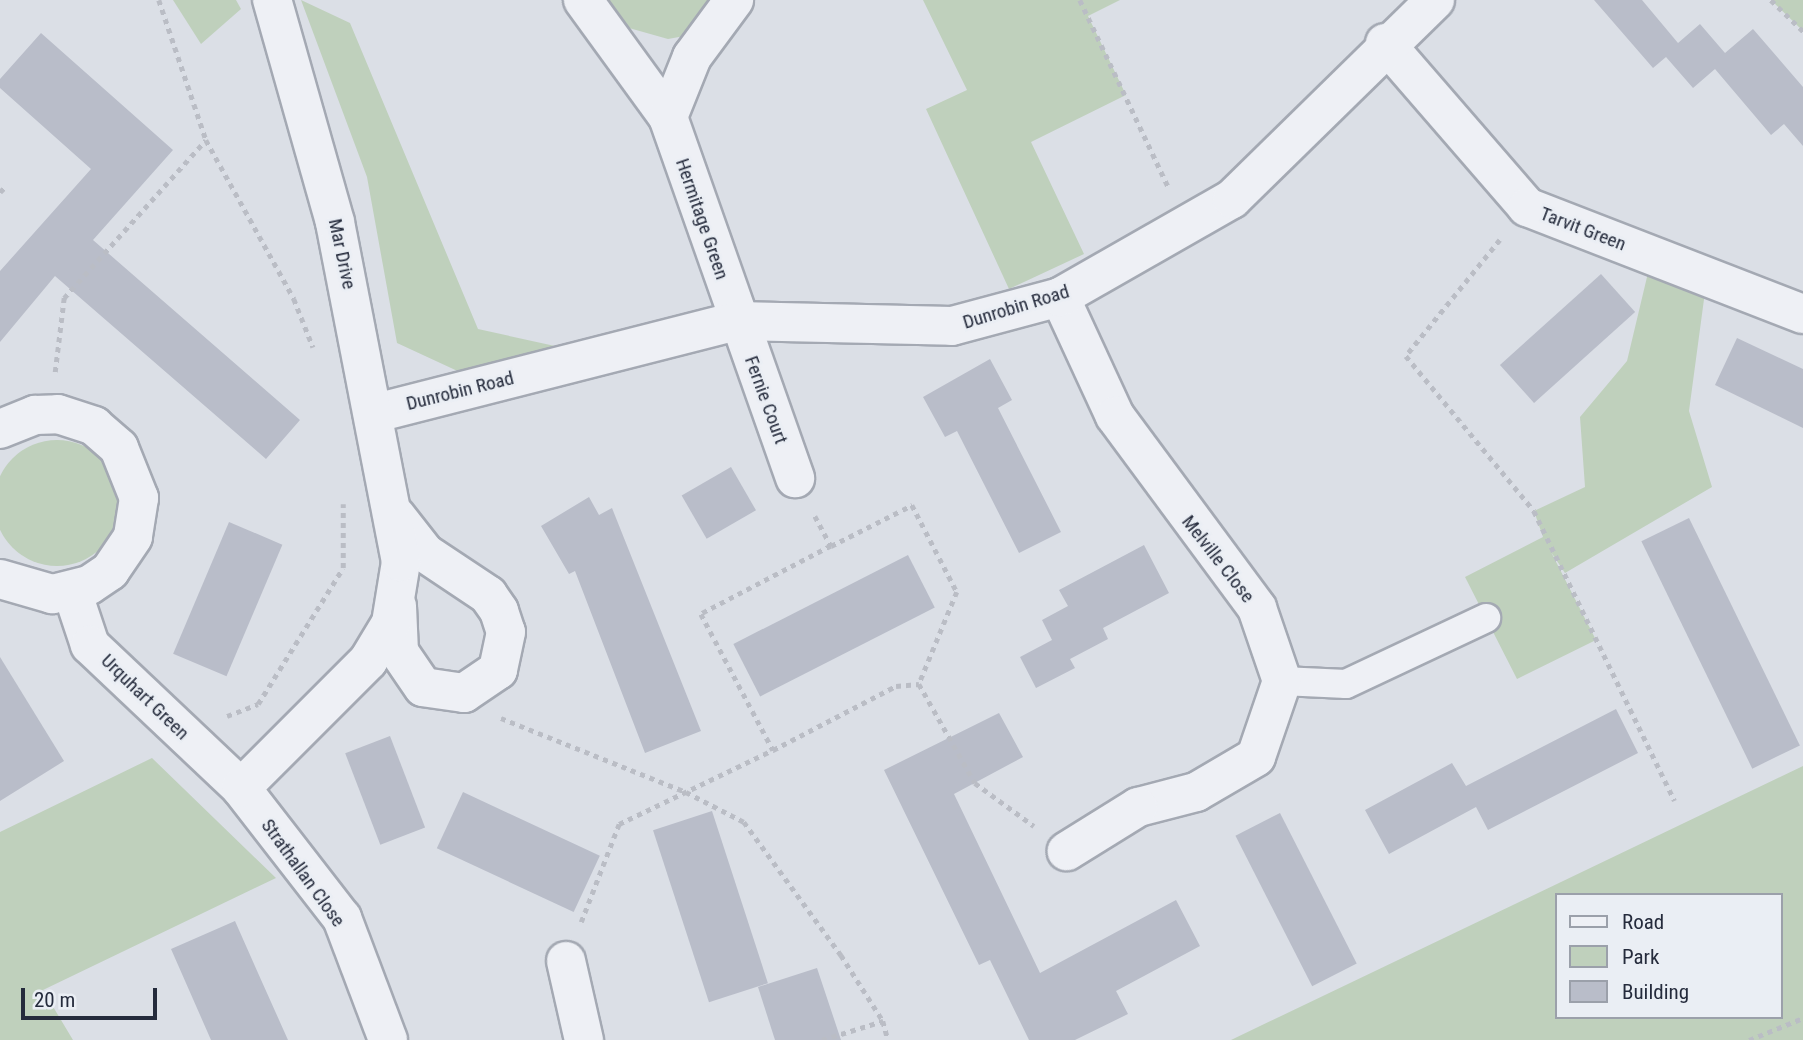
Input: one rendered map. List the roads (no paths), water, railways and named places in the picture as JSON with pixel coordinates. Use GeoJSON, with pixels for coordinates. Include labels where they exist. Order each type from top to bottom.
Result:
{"type":"FeatureCollection","features":[{"type":"Feature","properties":{"kind":"street","name":"Mar Drive"},"geometry":{"type":"LineString","coordinates":[[241,789],[368,661],[391,623],[401,562],[376,412],[335,222],[272,0]]}},
{"type":"Feature","properties":{"kind":"street","name":"Hermitage Green"},"geometry":{"type":"LineString","coordinates":[[583,0],[668,117],[737,321]]}},
{"type":"Feature","properties":{"kind":"street"},"geometry":{"type":"LineString","coordinates":[[668,117],[692,57],[734,0]]}},
{"type":"Feature","properties":{"kind":"street","name":"Dunrobin Road"},"geometry":{"type":"LineString","coordinates":[[376,412],[737,321],[952,326],[1060,298],[1188,228],[1232,199],[1427,2]]}},
{"type":"Feature","properties":{"kind":"street","name":"Tarvit Green"},"geometry":{"type":"LineString","coordinates":[[1385,43],[1527,207],[1803,314]]}},
{"type":"Feature","properties":{"kind":"street","name":"Melville Close"},"geometry":{"type":"LineString","coordinates":[[1060,298],[1115,416],[1257,608],[1282,681]]}},
{"type":"Feature","properties":{"kind":"street","name":"Fernie Court"},"geometry":{"type":"LineString","coordinates":[[737,321],[795,478]]}},
{"type":"Feature","properties":{"kind":"street"},"geometry":{"type":"LineString","coordinates":[[0,429],[50,415],[94,426],[119,448],[139,498],[133,537],[110,571],[72,591],[26,592],[0,579]]}},
{"type":"Feature","properties":{"kind":"street","name":"Mar Drive"},"geometry":{"type":"LineString","coordinates":[[394,513],[425,553],[488,595],[499,611],[505,651],[485,684],[464,693],[423,687],[399,652],[396,590]]}},
{"type":"Feature","properties":{"kind":"street","name":"Urquhart Green"},"geometry":{"type":"LineString","coordinates":[[72,591],[90,645],[241,789]]}},
{"type":"Feature","properties":{"kind":"street"},"geometry":{"type":"LineString","coordinates":[[1067,851],[1138,807],[1196,792],[1256,757],[1282,681]]}},
{"type":"Feature","properties":{"kind":"street","name":"Strathallan Close"},"geometry":{"type":"LineString","coordinates":[[241,789],[341,918],[388,1040]]}},
{"type":"Feature","properties":{"kind":"street"},"geometry":{"type":"LineString","coordinates":[[566,961],[584,1040]]}},
{"type":"Feature","properties":{"kind":"lane"},"geometry":{"type":"LineString","coordinates":[[1282,681],[1346,684],[1486,618]]}}]}
